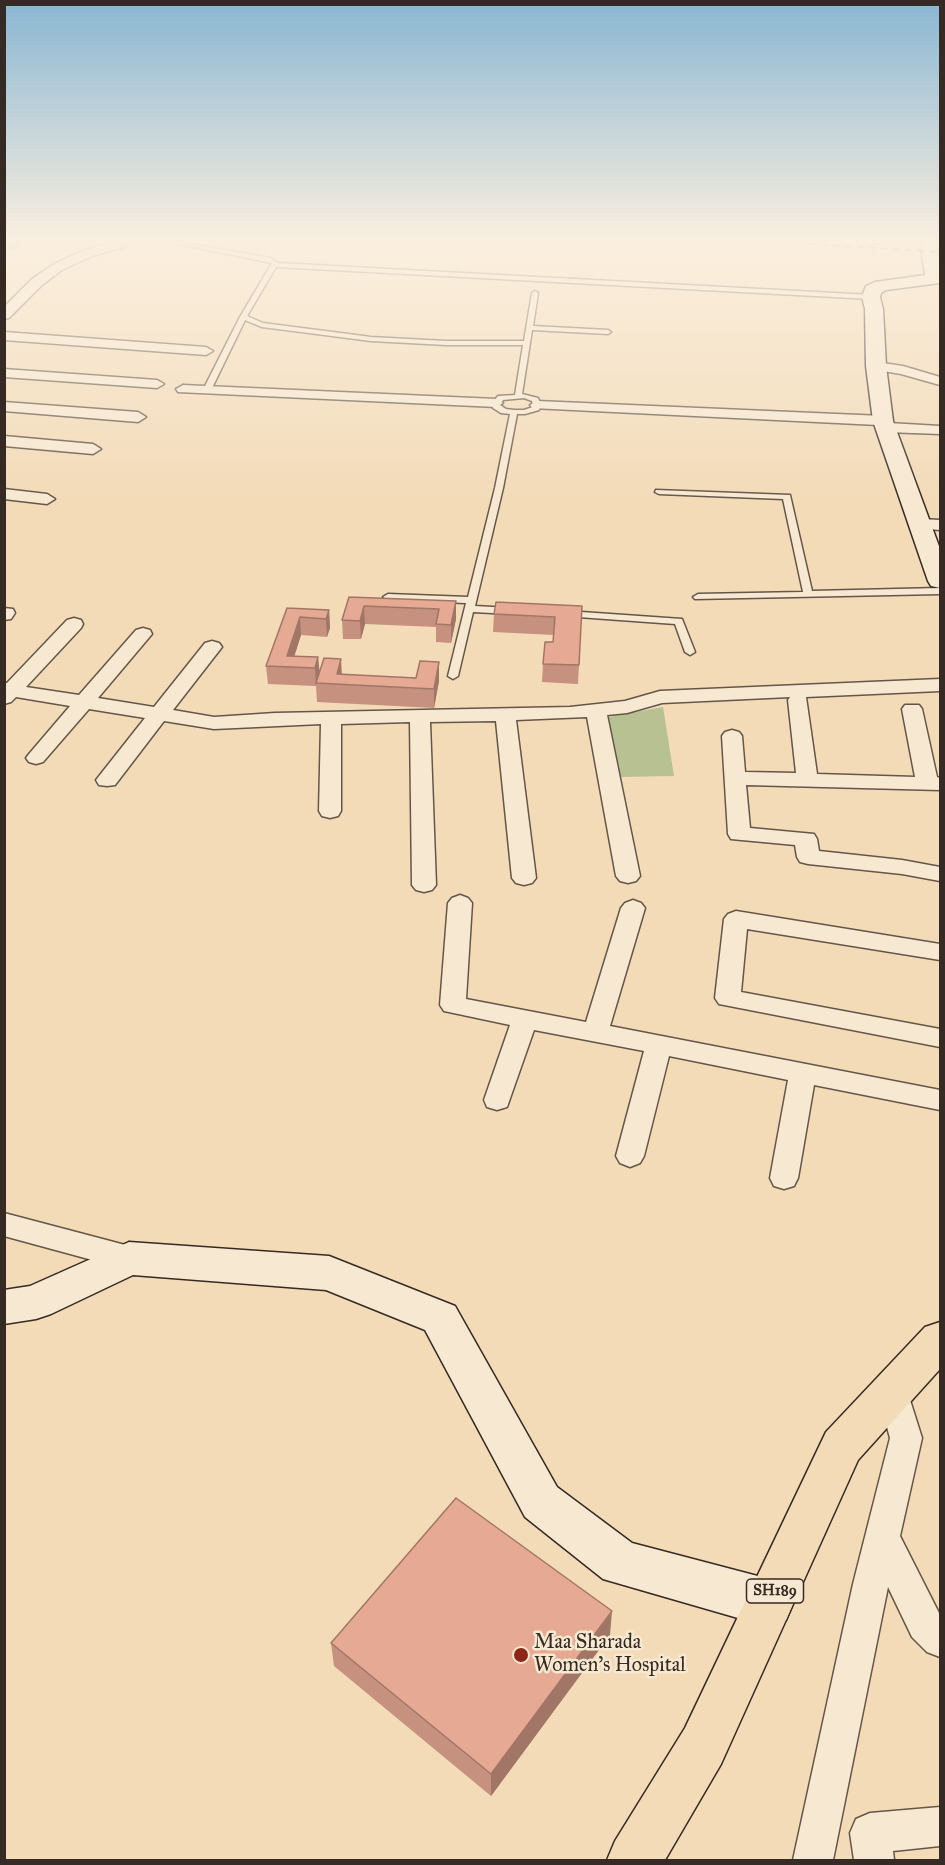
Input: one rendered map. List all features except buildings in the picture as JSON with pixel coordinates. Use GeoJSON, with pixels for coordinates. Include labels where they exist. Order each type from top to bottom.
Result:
{"type":"FeatureCollection","features":[{"type":"Feature","properties":{"kind":"main road","name":"SH189"},"geometry":{"type":"LineString","coordinates":[[634,1860],[703,1746],[842,1446],[940,1340]]}},
{"type":"Feature","properties":{"kind":"street"},"geometry":{"type":"LineString","coordinates":[[875,328],[876,366],[884,424],[931,524],[940,581]]}},
{"type":"Feature","properties":{"kind":"street"},"geometry":{"type":"LineString","coordinates":[[4,336],[206,351]]}},
{"type":"Feature","properties":{"kind":"street"},"geometry":{"type":"LineString","coordinates":[[55,410],[108,352]]}},
{"type":"Feature","properties":{"kind":"street"},"geometry":{"type":"LineString","coordinates":[[4,388],[14,374],[38,354]]}},
{"type":"Feature","properties":{"kind":"street"},"geometry":{"type":"LineString","coordinates":[[876,366],[903,370],[940,381]]}},
{"type":"Feature","properties":{"kind":"street"},"geometry":{"type":"LineString","coordinates":[[4,406],[131,417],[155,384],[14,374]]}},
{"type":"Feature","properties":{"kind":"street"},"geometry":{"type":"LineString","coordinates":[[183,388],[496,403]]}},
{"type":"Feature","properties":{"kind":"street"},"geometry":{"type":"LineString","coordinates":[[537,405],[884,424],[940,430]]}},
{"type":"Feature","properties":{"kind":"street"},"geometry":{"type":"LineString","coordinates":[[4,441],[93,449]]}},
{"type":"Feature","properties":{"kind":"street"},"geometry":{"type":"LineString","coordinates":[[4,494],[47,499]]}},
{"type":"Feature","properties":{"kind":"street"},"geometry":{"type":"LineString","coordinates":[[7,692],[74,624]]}},
{"type":"Feature","properties":{"kind":"street"},"geometry":{"type":"LineString","coordinates":[[36,758],[143,634]]}},
{"type":"Feature","properties":{"kind":"street"},"geometry":{"type":"LineString","coordinates":[[107,780],[212,647]]}},
{"type":"Feature","properties":{"kind":"street"},"geometry":{"type":"LineString","coordinates":[[7,692],[214,723],[596,711],[627,707],[660,697],[940,685]]}},
{"type":"Feature","properties":{"kind":"street"},"geometry":{"type":"LineString","coordinates":[[798,700],[807,780]]}},
{"type":"Feature","properties":{"kind":"street"},"geometry":{"type":"LineString","coordinates":[[735,778],[934,784],[912,709]]}},
{"type":"Feature","properties":{"kind":"street"},"geometry":{"type":"LineString","coordinates":[[596,711],[628,876]]}},
{"type":"Feature","properties":{"kind":"street"},"geometry":{"type":"LineString","coordinates":[[505,714],[524,878]]}},
{"type":"Feature","properties":{"kind":"street"},"geometry":{"type":"LineString","coordinates":[[420,716],[424,885]]}},
{"type":"Feature","properties":{"kind":"street"},"geometry":{"type":"LineString","coordinates":[[330,811],[331,718]]}},
{"type":"Feature","properties":{"kind":"street"},"geometry":{"type":"LineString","coordinates":[[732,736],[739,834],[806,839],[808,857],[902,867],[940,874]]}},
{"type":"Feature","properties":{"kind":"street"},"geometry":{"type":"LineString","coordinates":[[460,903],[453,1005],[940,1100]]}},
{"type":"Feature","properties":{"kind":"street"},"geometry":{"type":"LineString","coordinates":[[595,1033],[633,908]]}},
{"type":"Feature","properties":{"kind":"street"},"geometry":{"type":"LineString","coordinates":[[940,952],[736,920],[728,998],[940,1038]]}},
{"type":"Feature","properties":{"kind":"street"},"geometry":{"type":"LineString","coordinates":[[497,1100],[525,1019]]}},
{"type":"Feature","properties":{"kind":"street"},"geometry":{"type":"LineString","coordinates":[[630,1156],[659,1045]]}},
{"type":"Feature","properties":{"kind":"street"},"geometry":{"type":"LineString","coordinates":[[784,1178],[803,1073]]}},
{"type":"Feature","properties":{"kind":"street"},"geometry":{"type":"LineString","coordinates":[[4,1224],[129,1258],[329,1273],[440,1318],[541,1503],[620,1563],[769,1603]]}},
{"type":"Feature","properties":{"kind":"street"},"geometry":{"type":"LineString","coordinates":[[4,1307],[36,1302],[129,1258]]}},
{"type":"Feature","properties":{"kind":"street"},"geometry":{"type":"LineString","coordinates":[[813,1860],[882,1537],[906,1438],[893,1391]]}},
{"type":"Feature","properties":{"kind":"street"},"geometry":{"type":"LineString","coordinates":[[882,1537],[925,1626],[940,1639]]}},
{"type":"Feature","properties":{"kind":"street"},"geometry":{"type":"LineString","coordinates":[[874,1860],[870,1833],[940,1827]]}},
{"type":"Feature","properties":{"kind":"lane"},"geometry":{"type":"LineString","coordinates":[[207,390],[238,328]]}},
{"type":"Feature","properties":{"kind":"lane"},"geometry":{"type":"LineString","coordinates":[[286,328],[371,339],[446,343],[527,343]]}},
{"type":"Feature","properties":{"kind":"lane"},"geometry":{"type":"LineString","coordinates":[[518,396],[529,328]]}},
{"type":"Feature","properties":{"kind":"lane"},"geometry":{"type":"LineString","coordinates":[[530,328],[608,332]]}},
{"type":"Feature","properties":{"kind":"lane"},"geometry":{"type":"LineString","coordinates":[[518,396],[535,400],[537,405],[531,410],[514,412],[499,409],[496,403],[501,398],[518,396]]}},
{"type":"Feature","properties":{"kind":"lane"},"geometry":{"type":"LineString","coordinates":[[453,676],[514,412]]}},
{"type":"Feature","properties":{"kind":"lane"},"geometry":{"type":"LineString","coordinates":[[659,492],[787,497],[808,594]]}},
{"type":"Feature","properties":{"kind":"lane"},"geometry":{"type":"LineString","coordinates":[[698,597],[940,591]]}},
{"type":"Feature","properties":{"kind":"lane"},"geometry":{"type":"LineString","coordinates":[[388,597],[471,604],[516,612]]}},
{"type":"Feature","properties":{"kind":"lane"},"geometry":{"type":"LineString","coordinates":[[551,614],[679,621],[690,652]]}},
{"type":"Feature","properties":{"kind":"green space"},"geometry":{"type":"Polygon","coordinates":[[[663,707],[674,776],[619,777],[608,717],[663,707]]]}},
{"type":"Feature","properties":{"kind":"place","name":"Maa Sharada Women's Hospital"},"geometry":{"type":"Point","coordinates":[521,1655]}}]}
